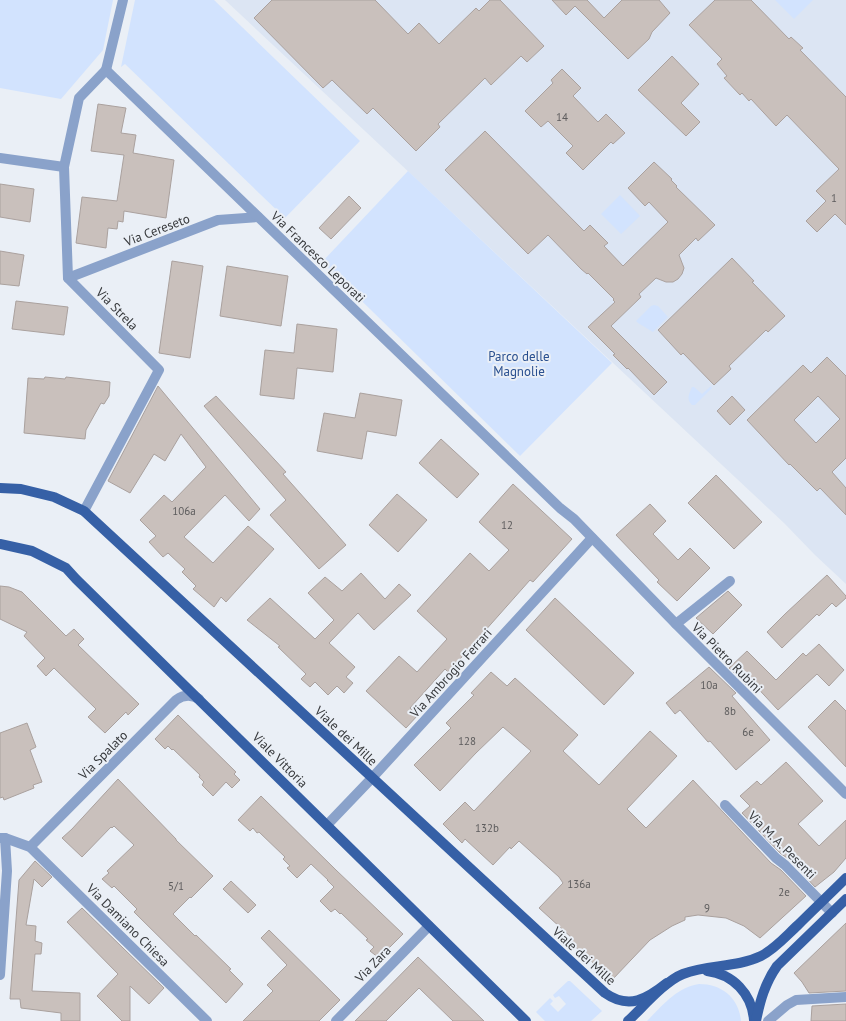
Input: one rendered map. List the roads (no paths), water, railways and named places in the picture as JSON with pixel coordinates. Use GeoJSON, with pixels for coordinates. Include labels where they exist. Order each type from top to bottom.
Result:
{"type":"FeatureCollection","features":[{"type":"Feature","properties":{"kind":"main road","name":"Viale dei Mille"},"geometry":{"type":"LineString","coordinates":[[0,488],[21,489],[54,497],[84,511],[605,993],[620,1001],[633,1002],[646,997],[667,984]]}},
{"type":"Feature","properties":{"kind":"main road","name":"Viale Vittoria"},"geometry":{"type":"LineString","coordinates":[[0,544],[32,551],[66,568],[526,1021]]}},
{"type":"Feature","properties":{"kind":"main road"},"geometry":{"type":"LineString","coordinates":[[628,1021],[675,978],[691,972],[728,966],[760,957],[778,944],[846,878]]}},
{"type":"Feature","properties":{"kind":"main road"},"geometry":{"type":"LineString","coordinates":[[755,1021],[764,991],[774,970],[846,899]]}},
{"type":"Feature","properties":{"kind":"main road"},"geometry":{"type":"LineString","coordinates":[[691,972],[709,971],[724,975],[732,980],[744,991],[748,998],[755,1021]]}},
{"type":"Feature","properties":{"kind":"street"},"geometry":{"type":"LineString","coordinates":[[68,278],[64,167],[79,98],[106,70],[123,0]]}},
{"type":"Feature","properties":{"kind":"street","name":"Via Francesco Leporati"},"geometry":{"type":"LineString","coordinates":[[106,70],[560,508],[574,519],[592,538]]}},
{"type":"Feature","properties":{"kind":"street"},"geometry":{"type":"LineString","coordinates":[[0,158],[64,167]]}},
{"type":"Feature","properties":{"kind":"street","name":"Via Cereseto"},"geometry":{"type":"LineString","coordinates":[[68,278],[218,220],[258,218]]}},
{"type":"Feature","properties":{"kind":"street","name":"Via Strela"},"geometry":{"type":"LineString","coordinates":[[68,278],[159,370],[84,511]]}},
{"type":"Feature","properties":{"kind":"street","name":"Via Pietro Rubini"},"geometry":{"type":"LineString","coordinates":[[592,538],[846,794]]}},
{"type":"Feature","properties":{"kind":"street","name":"Via Ambrogio Ferrari"},"geometry":{"type":"LineString","coordinates":[[327,825],[592,538]]}},
{"type":"Feature","properties":{"kind":"street"},"geometry":{"type":"LineString","coordinates":[[676,624],[730,581]]}},
{"type":"Feature","properties":{"kind":"street","name":"Via Spalato"},"geometry":{"type":"LineString","coordinates":[[30,847],[176,700],[189,695],[200,700]]}},
{"type":"Feature","properties":{"kind":"street","name":"Via M. A. Pesenti"},"geometry":{"type":"LineString","coordinates":[[725,805],[832,913]]}},
{"type":"Feature","properties":{"kind":"street"},"geometry":{"type":"LineString","coordinates":[[0,975],[7,871],[2,838],[30,847]]}},
{"type":"Feature","properties":{"kind":"street","name":"Via Damiano Chiesa"},"geometry":{"type":"LineString","coordinates":[[30,847],[206,1021]]}},
{"type":"Feature","properties":{"kind":"street","name":"Via Zara"},"geometry":{"type":"LineString","coordinates":[[336,1021],[429,926]]}},
{"type":"Feature","properties":{"kind":"street"},"geometry":{"type":"LineString","coordinates":[[768,1021],[787,1005],[796,1000],[846,997]]}},
{"type":"Feature","properties":{"kind":"park label","name":"Parco delle Magnolie"},"geometry":{"type":"Point","coordinates":[519,364]}}]}
